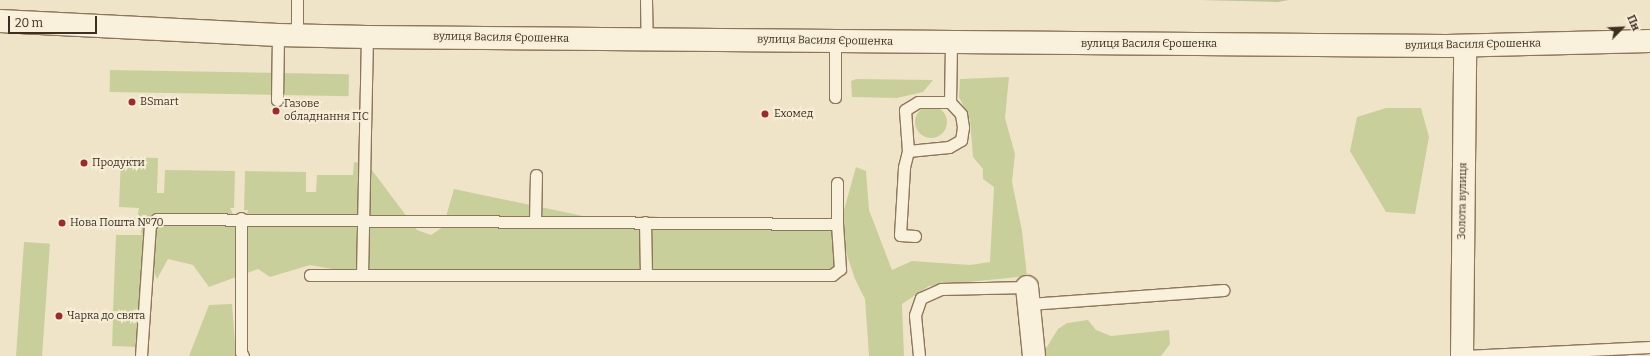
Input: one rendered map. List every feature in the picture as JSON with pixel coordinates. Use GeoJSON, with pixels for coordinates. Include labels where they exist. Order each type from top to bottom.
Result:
{"type":"FeatureCollection","features":[{"type":"Feature","properties":{"kind":"main road","name":"вулиця Василя Єрошенка"},"geometry":{"type":"LineString","coordinates":[[0,21],[287,35],[367,37],[1465,46],[1650,41]]}},
{"type":"Feature","properties":{"kind":"main road","name":"Золота вулиця"},"geometry":{"type":"LineString","coordinates":[[1462,356],[1465,46]]}},
{"type":"Feature","properties":{"kind":"main road"},"geometry":{"type":"LineString","coordinates":[[1028,296],[1034,356]]}},
{"type":"Feature","properties":{"kind":"lane"},"geometry":{"type":"LineString","coordinates":[[277,100],[287,35],[297,0]]}},
{"type":"Feature","properties":{"kind":"lane"},"geometry":{"type":"LineString","coordinates":[[646,0],[647,39]]}},
{"type":"Feature","properties":{"kind":"lane"},"geometry":{"type":"LineString","coordinates":[[362,275],[367,37]]}},
{"type":"Feature","properties":{"kind":"lane"},"geometry":{"type":"LineString","coordinates":[[835,41],[835,97]]}},
{"type":"Feature","properties":{"kind":"lane"},"geometry":{"type":"LineString","coordinates":[[908,151],[949,147],[961,140],[963,127],[961,114],[950,102],[951,42]]}},
{"type":"Feature","properties":{"kind":"lane"},"geometry":{"type":"LineString","coordinates":[[915,236],[900,235],[902,186],[908,151],[905,110],[918,102],[950,102]]}},
{"type":"Feature","properties":{"kind":"lane"},"geometry":{"type":"LineString","coordinates":[[536,175],[536,221]]}},
{"type":"Feature","properties":{"kind":"lane"},"geometry":{"type":"LineString","coordinates":[[310,275],[836,274],[840,269],[837,224],[837,183]]}},
{"type":"Feature","properties":{"kind":"lane"},"geometry":{"type":"LineString","coordinates":[[141,356],[152,221],[160,218],[837,224]]}},
{"type":"Feature","properties":{"kind":"lane"},"geometry":{"type":"LineString","coordinates":[[241,218],[241,352],[244,356]]}},
{"type":"Feature","properties":{"kind":"lane"},"geometry":{"type":"LineString","coordinates":[[645,222],[646,274]]}},
{"type":"Feature","properties":{"kind":"lane"},"geometry":{"type":"LineString","coordinates":[[919,356],[915,315],[921,298],[941,289],[1028,296],[1223,290]]}},
{"type":"Feature","properties":{"kind":"lane"},"geometry":{"type":"LineString","coordinates":[[1465,356],[1650,347]]}},
{"type":"Feature","properties":{"kind":"green space"},"geometry":{"type":"Polygon","coordinates":[[[1198,0],[1289,0],[1278,2],[1198,0]]]}},
{"type":"Feature","properties":{"kind":"green space"},"geometry":{"type":"Polygon","coordinates":[[[110,70],[349,74],[349,96],[110,92],[110,70]]]}},
{"type":"Feature","properties":{"kind":"green space"},"geometry":{"type":"Polygon","coordinates":[[[1009,77],[1005,118],[1015,154],[1012,182],[1022,231],[1027,276],[929,286],[902,304],[904,356],[869,356],[865,299],[855,279],[844,246],[844,210],[856,167],[866,171],[869,210],[892,270],[912,261],[970,265],[990,262],[994,187],[983,179],[983,169],[973,157],[970,120],[959,97],[960,79],[1009,77]]]}},
{"type":"Feature","properties":{"kind":"green space"},"geometry":{"type":"Polygon","coordinates":[[[856,79],[933,80],[923,92],[897,98],[852,97],[851,81],[856,79]]]}},
{"type":"Feature","properties":{"kind":"green space"},"geometry":{"type":"Polygon","coordinates":[[[931,106],[937,107],[944,113],[947,122],[946,128],[940,135],[931,138],[925,137],[918,131],[915,122],[916,116],[922,109],[931,106]]]}},
{"type":"Feature","properties":{"kind":"green space"},"geometry":{"type":"Polygon","coordinates":[[[1386,108],[1421,108],[1429,137],[1415,214],[1386,212],[1350,151],[1357,117],[1386,108]]]}},
{"type":"Feature","properties":{"kind":"green space"},"geometry":{"type":"Polygon","coordinates":[[[121,157],[158,158],[157,193],[164,193],[165,170],[235,171],[234,208],[230,208],[237,222],[243,224],[248,210],[244,210],[245,171],[306,172],[306,192],[316,192],[317,175],[353,175],[354,162],[368,165],[417,230],[431,235],[443,227],[454,189],[588,217],[653,216],[694,223],[837,224],[839,272],[349,272],[310,265],[270,277],[258,269],[209,287],[193,265],[168,259],[157,279],[150,263],[141,312],[113,311],[116,235],[142,235],[137,218],[139,208],[119,207],[121,157]]]}},
{"type":"Feature","properties":{"kind":"green space"},"geometry":{"type":"Polygon","coordinates":[[[24,242],[50,244],[42,356],[16,356],[24,242]]]}},
{"type":"Feature","properties":{"kind":"green space"},"geometry":{"type":"Polygon","coordinates":[[[232,304],[236,356],[189,356],[209,305],[232,304]]]}},
{"type":"Feature","properties":{"kind":"green space"},"geometry":{"type":"Polygon","coordinates":[[[113,319],[140,320],[139,347],[112,346],[113,319]]]}},
{"type":"Feature","properties":{"kind":"green space"},"geometry":{"type":"Polygon","coordinates":[[[1088,320],[1096,330],[1111,336],[1169,330],[1170,344],[1161,356],[1046,356],[1045,350],[1058,329],[1067,323],[1088,320]]]}},
{"type":"Feature","properties":{"kind":"place","name":"BSmart"},"geometry":{"type":"Point","coordinates":[132,102]}},
{"type":"Feature","properties":{"kind":"place","name":"Газове обладнання ГІС"},"geometry":{"type":"Point","coordinates":[276,111]}},
{"type":"Feature","properties":{"kind":"place","name":"Ехомед"},"geometry":{"type":"Point","coordinates":[765,114]}},
{"type":"Feature","properties":{"kind":"place","name":"Продукти"},"geometry":{"type":"Point","coordinates":[84,163]}},
{"type":"Feature","properties":{"kind":"place","name":"Нова Пошта №70"},"geometry":{"type":"Point","coordinates":[62,223]}},
{"type":"Feature","properties":{"kind":"place","name":"Чарка до свята"},"geometry":{"type":"Point","coordinates":[59,316]}}]}
